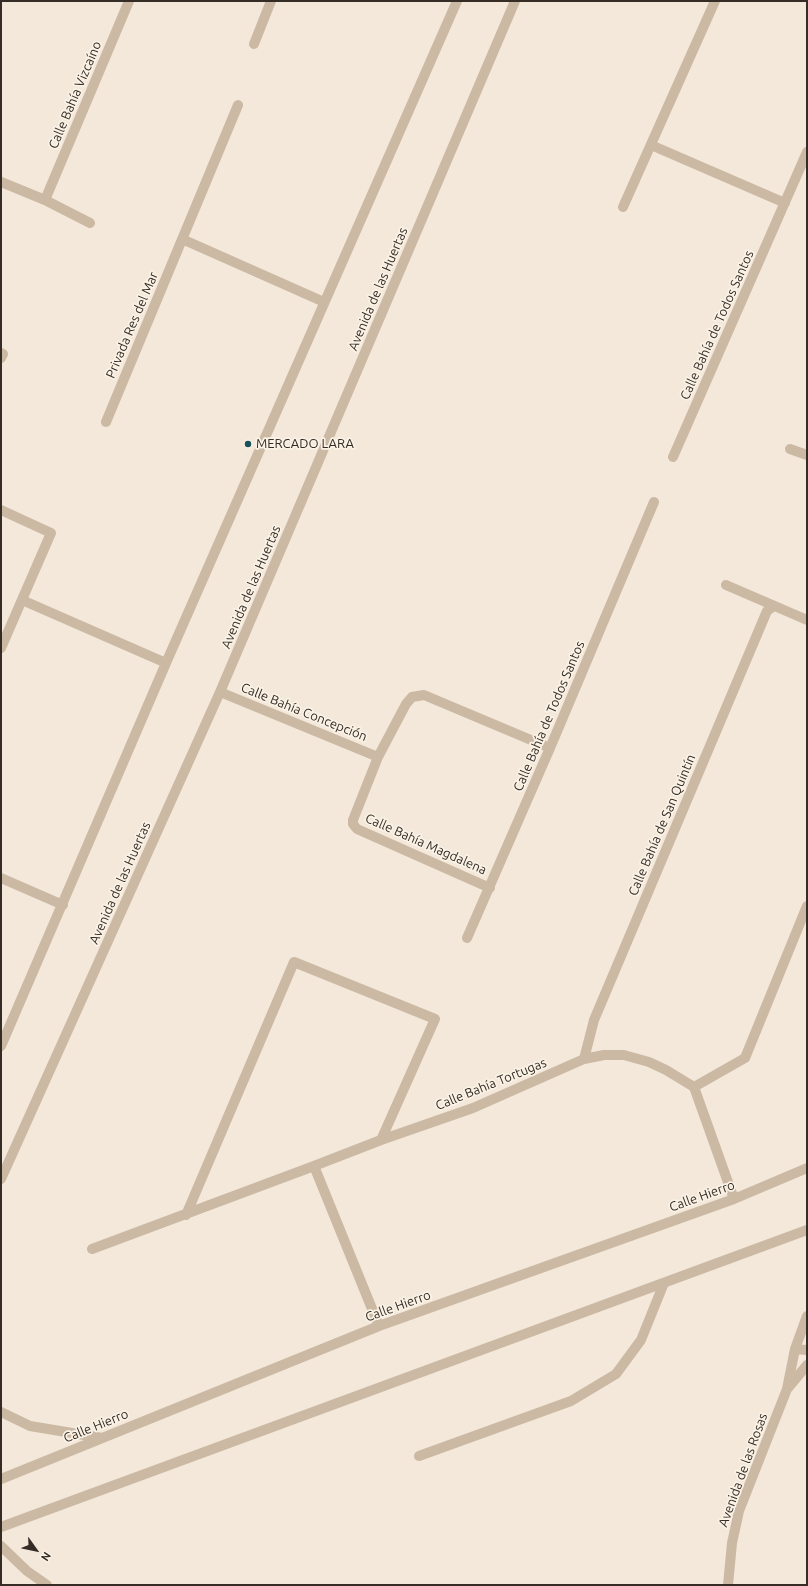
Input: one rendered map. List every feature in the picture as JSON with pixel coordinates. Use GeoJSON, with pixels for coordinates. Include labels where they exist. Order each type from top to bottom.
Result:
{"type":"FeatureCollection","features":[{"type":"Feature","properties":{"kind":"street","name":"Calle Bahía Vizcaíno"},"geometry":{"type":"LineString","coordinates":[[45,200],[129,1]]}},
{"type":"Feature","properties":{"kind":"street"},"geometry":{"type":"LineString","coordinates":[[254,44],[271,1]]}},
{"type":"Feature","properties":{"kind":"street"},"geometry":{"type":"LineString","coordinates":[[1,1046],[166,663],[457,1]]}},
{"type":"Feature","properties":{"kind":"street","name":"Avenida de las Huertas"},"geometry":{"type":"LineString","coordinates":[[1,1179],[220,692],[515,1]]}},
{"type":"Feature","properties":{"kind":"street"},"geometry":{"type":"LineString","coordinates":[[623,207],[715,1]]}},
{"type":"Feature","properties":{"kind":"street","name":"Privada Res del Mar"},"geometry":{"type":"LineString","coordinates":[[106,422],[238,105]]}},
{"type":"Feature","properties":{"kind":"street"},"geometry":{"type":"LineString","coordinates":[[651,145],[785,203]]}},
{"type":"Feature","properties":{"kind":"street","name":"Calle Bahía de Todos Santos"},"geometry":{"type":"LineString","coordinates":[[673,457],[807,152]]}},
{"type":"Feature","properties":{"kind":"street"},"geometry":{"type":"LineString","coordinates":[[1,182],[45,200],[90,223]]}},
{"type":"Feature","properties":{"kind":"street"},"geometry":{"type":"LineString","coordinates":[[182,239],[324,302]]}},
{"type":"Feature","properties":{"kind":"street"},"geometry":{"type":"LineString","coordinates":[[790,449],[807,455]]}},
{"type":"Feature","properties":{"kind":"street","name":"Calle Bahía de Todos Santos"},"geometry":{"type":"LineString","coordinates":[[467,938],[490,888],[654,502]]}},
{"type":"Feature","properties":{"kind":"street"},"geometry":{"type":"LineString","coordinates":[[1,510],[51,533],[1,648]]}},
{"type":"Feature","properties":{"kind":"street"},"geometry":{"type":"LineString","coordinates":[[726,585],[807,620]]}},
{"type":"Feature","properties":{"kind":"street"},"geometry":{"type":"LineString","coordinates":[[22,600],[166,663]]}},
{"type":"Feature","properties":{"kind":"street","name":"Calle Bahía de San Quintín"},"geometry":{"type":"LineString","coordinates":[[584,1059],[594,1020],[767,611],[774,606]]}},
{"type":"Feature","properties":{"kind":"street","name":"Calle Bahía Concepción"},"geometry":{"type":"LineString","coordinates":[[220,692],[378,757]]}},
{"type":"Feature","properties":{"kind":"street","name":"Calle Bahía Magdalena"},"geometry":{"type":"LineString","coordinates":[[490,888],[357,829],[352,820],[378,757],[406,704],[412,697],[424,695],[550,748]]}},
{"type":"Feature","properties":{"kind":"street"},"geometry":{"type":"LineString","coordinates":[[1,878],[62,905]]}},
{"type":"Feature","properties":{"kind":"street"},"geometry":{"type":"LineString","coordinates":[[734,1198],[694,1087],[745,1058],[807,906]]}},
{"type":"Feature","properties":{"kind":"street"},"geometry":{"type":"LineString","coordinates":[[186,1215],[294,962],[435,1019],[381,1140]]}},
{"type":"Feature","properties":{"kind":"street","name":"Calle Bahía Tortugas"},"geometry":{"type":"LineString","coordinates":[[92,1249],[186,1215],[381,1140],[473,1108],[584,1059],[604,1055],[624,1055],[649,1062],[666,1070],[694,1087]]}},
{"type":"Feature","properties":{"kind":"street"},"geometry":{"type":"LineString","coordinates":[[314,1166],[379,1326]]}},
{"type":"Feature","properties":{"kind":"street","name":"Calle Hierro"},"geometry":{"type":"LineString","coordinates":[[1,1479],[379,1326],[734,1198],[807,1168]]}},
{"type":"Feature","properties":{"kind":"street"},"geometry":{"type":"LineString","coordinates":[[1,1528],[807,1230]]}},
{"type":"Feature","properties":{"kind":"street"},"geometry":{"type":"LineString","coordinates":[[419,1456],[571,1401],[616,1374],[641,1340],[664,1283]]}},
{"type":"Feature","properties":{"kind":"street","name":"Avenida de las Rosas"},"geometry":{"type":"LineString","coordinates":[[728,1585],[732,1543],[740,1511],[786,1389],[795,1348],[807,1316]]}},
{"type":"Feature","properties":{"kind":"street"},"geometry":{"type":"LineString","coordinates":[[795,1348],[807,1350]]}},
{"type":"Feature","properties":{"kind":"street","name":"Avenida de las Rosas"},"geometry":{"type":"LineString","coordinates":[[786,1389],[807,1365]]}},
{"type":"Feature","properties":{"kind":"street"},"geometry":{"type":"LineString","coordinates":[[1,1412],[30,1426],[102,1438]]}},
{"type":"Feature","properties":{"kind":"street"},"geometry":{"type":"LineString","coordinates":[[1,1546],[27,1571],[47,1585]]}},
{"type":"Feature","properties":{"kind":"place","name":"MERCADO LARA"},"geometry":{"type":"Point","coordinates":[248,444]}}]}
